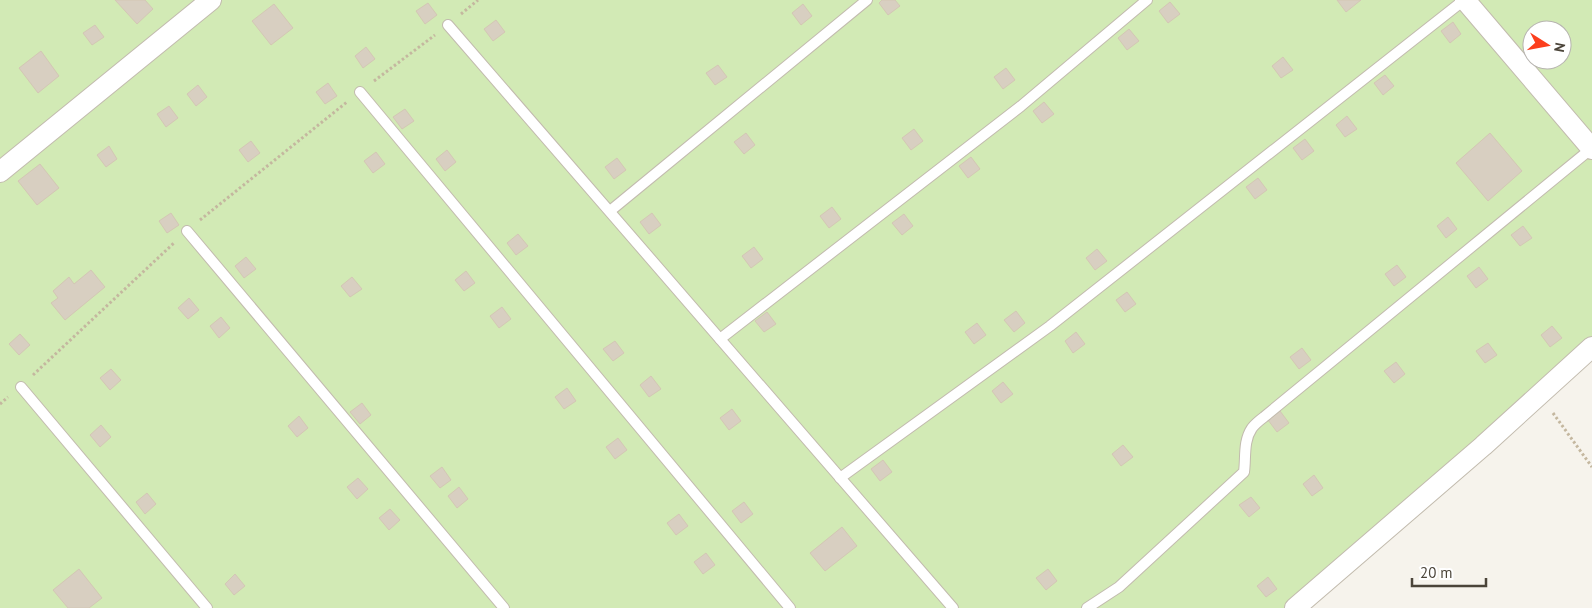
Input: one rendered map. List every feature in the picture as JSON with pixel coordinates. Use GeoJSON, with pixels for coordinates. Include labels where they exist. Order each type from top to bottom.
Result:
{"type":"FeatureCollection","features":[{"type":"Feature","properties":{"kind":"street"},"geometry":{"type":"LineString","coordinates":[[0,172],[211,0]]}},
{"type":"Feature","properties":{"kind":"street"},"geometry":{"type":"LineString","coordinates":[[1464,0],[1592,148]]}},
{"type":"Feature","properties":{"kind":"street"},"geometry":{"type":"LineString","coordinates":[[1295,608],[1483,446],[1592,347]]}},
{"type":"Feature","properties":{"kind":"lane"},"geometry":{"type":"LineString","coordinates":[[610,212],[867,0]]}},
{"type":"Feature","properties":{"kind":"lane"},"geometry":{"type":"LineString","coordinates":[[720,339],[1021,106],[1147,0]]}},
{"type":"Feature","properties":{"kind":"lane"},"geometry":{"type":"LineString","coordinates":[[840,478],[1050,326],[1464,0]]}},
{"type":"Feature","properties":{"kind":"lane"},"geometry":{"type":"LineString","coordinates":[[448,25],[953,608]]}},
{"type":"Feature","properties":{"kind":"lane"},"geometry":{"type":"LineString","coordinates":[[360,92],[790,608]]}},
{"type":"Feature","properties":{"kind":"lane"},"geometry":{"type":"LineString","coordinates":[[1087,608],[1120,587],[1244,472],[1246,444],[1252,429],[1264,417],[1592,148]]}},
{"type":"Feature","properties":{"kind":"lane"},"geometry":{"type":"LineString","coordinates":[[187,231],[504,608]]}},
{"type":"Feature","properties":{"kind":"lane"},"geometry":{"type":"LineString","coordinates":[[21,387],[207,608]]}},
{"type":"Feature","properties":{"kind":"path"},"geometry":{"type":"LineString","coordinates":[[0,404],[21,387],[187,231],[478,0]]}},
{"type":"Feature","properties":{"kind":"path"},"geometry":{"type":"LineString","coordinates":[[1540,394],[1592,467]]}},
{"type":"Feature","properties":{"kind":"green space"},"geometry":{"type":"Polygon","coordinates":[[[0,0],[1592,0],[1592,358],[1311,608],[0,608],[0,0]]]}},
{"type":"Feature","properties":{"kind":"building"},"geometry":{"type":"Polygon","coordinates":[[[115,0],[145,0],[153,9],[137,24],[115,0]]]}},
{"type":"Feature","properties":{"kind":"building"},"geometry":{"type":"Polygon","coordinates":[[[882,0],[895,0],[900,6],[888,15],[879,3],[882,0]]]}},
{"type":"Feature","properties":{"kind":"building"},"geometry":{"type":"Polygon","coordinates":[[[1337,0],[1361,0],[1346,12],[1337,0]]]}},
{"type":"Feature","properties":{"kind":"building"},"geometry":{"type":"Polygon","coordinates":[[[1170,2],[1180,14],[1168,23],[1159,11],[1170,2]]]}},
{"type":"Feature","properties":{"kind":"building"},"geometry":{"type":"Polygon","coordinates":[[[428,3],[437,15],[425,24],[416,11],[428,3]]]}},
{"type":"Feature","properties":{"kind":"building"},"geometry":{"type":"Polygon","coordinates":[[[274,4],[293,28],[271,45],[252,21],[274,4]]]}},
{"type":"Feature","properties":{"kind":"building"},"geometry":{"type":"Polygon","coordinates":[[[803,4],[812,16],[801,25],[792,13],[803,4]]]}},
{"type":"Feature","properties":{"kind":"building"},"geometry":{"type":"Polygon","coordinates":[[[496,20],[505,32],[493,41],[484,29],[496,20]]]}},
{"type":"Feature","properties":{"kind":"building"},"geometry":{"type":"Polygon","coordinates":[[[1453,22],[1461,34],[1450,43],[1441,31],[1453,22]]]}},
{"type":"Feature","properties":{"kind":"building"},"geometry":{"type":"Polygon","coordinates":[[[95,25],[104,37],[92,45],[83,33],[95,25]]]}},
{"type":"Feature","properties":{"kind":"building"},"geometry":{"type":"Polygon","coordinates":[[[1129,29],[1139,41],[1127,50],[1118,38],[1129,29]]]}},
{"type":"Feature","properties":{"kind":"building"},"geometry":{"type":"Polygon","coordinates":[[[366,47],[375,59],[363,68],[355,56],[366,47]]]}},
{"type":"Feature","properties":{"kind":"building"},"geometry":{"type":"Polygon","coordinates":[[[41,51],[59,76],[38,93],[19,68],[41,51]]]}},
{"type":"Feature","properties":{"kind":"building"},"geometry":{"type":"Polygon","coordinates":[[[1283,57],[1293,70],[1281,78],[1272,66],[1283,57]]]}},
{"type":"Feature","properties":{"kind":"building"},"geometry":{"type":"Polygon","coordinates":[[[718,65],[727,77],[715,85],[706,73],[718,65]]]}},
{"type":"Feature","properties":{"kind":"building"},"geometry":{"type":"Polygon","coordinates":[[[1006,68],[1015,80],[1003,89],[994,77],[1006,68]]]}},
{"type":"Feature","properties":{"kind":"building"},"geometry":{"type":"Polygon","coordinates":[[[1385,75],[1394,86],[1383,95],[1374,83],[1385,75]]]}},
{"type":"Feature","properties":{"kind":"building"},"geometry":{"type":"Polygon","coordinates":[[[328,83],[337,96],[325,104],[316,92],[328,83]]]}},
{"type":"Feature","properties":{"kind":"building"},"geometry":{"type":"Polygon","coordinates":[[[198,85],[207,97],[196,106],[187,94],[198,85]]]}},
{"type":"Feature","properties":{"kind":"building"},"geometry":{"type":"Polygon","coordinates":[[[1044,102],[1054,114],[1042,123],[1033,111],[1044,102]]]}},
{"type":"Feature","properties":{"kind":"building"},"geometry":{"type":"Polygon","coordinates":[[[169,106],[178,118],[166,127],[157,114],[169,106]]]}},
{"type":"Feature","properties":{"kind":"building"},"geometry":{"type":"Polygon","coordinates":[[[405,109],[414,121],[402,129],[393,117],[405,109]]]}},
{"type":"Feature","properties":{"kind":"building"},"geometry":{"type":"Polygon","coordinates":[[[1347,116],[1357,129],[1345,137],[1336,125],[1347,116]]]}},
{"type":"Feature","properties":{"kind":"building"},"geometry":{"type":"Polygon","coordinates":[[[914,129],[923,141],[911,150],[902,138],[914,129]]]}},
{"type":"Feature","properties":{"kind":"building"},"geometry":{"type":"Polygon","coordinates":[[[746,133],[755,145],[744,154],[734,142],[746,133]]]}},
{"type":"Feature","properties":{"kind":"building"},"geometry":{"type":"Polygon","coordinates":[[[1490,133],[1522,171],[1488,201],[1456,163],[1490,133]]]}},
{"type":"Feature","properties":{"kind":"building"},"geometry":{"type":"Polygon","coordinates":[[[1305,139],[1314,151],[1302,160],[1293,148],[1305,139]]]}},
{"type":"Feature","properties":{"kind":"building"},"geometry":{"type":"Polygon","coordinates":[[[251,141],[260,153],[248,162],[239,150],[251,141]]]}},
{"type":"Feature","properties":{"kind":"building"},"geometry":{"type":"Polygon","coordinates":[[[109,146],[117,159],[106,167],[97,155],[109,146]]]}},
{"type":"Feature","properties":{"kind":"building"},"geometry":{"type":"Polygon","coordinates":[[[447,150],[456,162],[445,171],[436,159],[447,150]]]}},
{"type":"Feature","properties":{"kind":"building"},"geometry":{"type":"Polygon","coordinates":[[[376,152],[385,164],[373,173],[364,161],[376,152]]]}},
{"type":"Feature","properties":{"kind":"building"},"geometry":{"type":"Polygon","coordinates":[[[971,157],[980,169],[968,178],[959,166],[971,157]]]}},
{"type":"Feature","properties":{"kind":"building"},"geometry":{"type":"Polygon","coordinates":[[[617,158],[626,170],[614,179],[605,167],[617,158]]]}},
{"type":"Feature","properties":{"kind":"building"},"geometry":{"type":"Polygon","coordinates":[[[40,164],[59,188],[37,205],[18,181],[40,164]]]}},
{"type":"Feature","properties":{"kind":"building"},"geometry":{"type":"Polygon","coordinates":[[[1258,178],[1267,190],[1255,199],[1246,187],[1258,178]]]}},
{"type":"Feature","properties":{"kind":"building"},"geometry":{"type":"Polygon","coordinates":[[[832,207],[841,219],[829,228],[820,216],[832,207]]]}},
{"type":"Feature","properties":{"kind":"building"},"geometry":{"type":"Polygon","coordinates":[[[171,213],[179,225],[167,233],[159,221],[171,213]]]}},
{"type":"Feature","properties":{"kind":"building"},"geometry":{"type":"Polygon","coordinates":[[[652,213],[661,225],[649,234],[640,222],[652,213]]]}},
{"type":"Feature","properties":{"kind":"building"},"geometry":{"type":"Polygon","coordinates":[[[904,214],[913,226],[902,235],[892,223],[904,214]]]}},
{"type":"Feature","properties":{"kind":"building"},"geometry":{"type":"Polygon","coordinates":[[[1448,217],[1457,229],[1446,238],[1437,226],[1448,217]]]}},
{"type":"Feature","properties":{"kind":"building"},"geometry":{"type":"Polygon","coordinates":[[[1523,226],[1532,238],[1520,246],[1511,235],[1523,226]]]}},
{"type":"Feature","properties":{"kind":"building"},"geometry":{"type":"Polygon","coordinates":[[[518,234],[528,246],[516,255],[507,243],[518,234]]]}},
{"type":"Feature","properties":{"kind":"building"},"geometry":{"type":"Polygon","coordinates":[[[754,247],[763,259],[751,268],[742,256],[754,247]]]}},
{"type":"Feature","properties":{"kind":"building"},"geometry":{"type":"Polygon","coordinates":[[[1097,249],[1107,261],[1095,270],[1086,258],[1097,249]]]}},
{"type":"Feature","properties":{"kind":"building"},"geometry":{"type":"Polygon","coordinates":[[[246,257],[256,269],[244,278],[235,266],[246,257]]]}},
{"type":"Feature","properties":{"kind":"building"},"geometry":{"type":"Polygon","coordinates":[[[1397,265],[1406,277],[1394,286],[1385,274],[1397,265]]]}},
{"type":"Feature","properties":{"kind":"building"},"geometry":{"type":"Polygon","coordinates":[[[1479,267],[1488,279],[1476,288],[1467,276],[1479,267]]]}},
{"type":"Feature","properties":{"kind":"building"},"geometry":{"type":"Polygon","coordinates":[[[91,270],[105,287],[65,320],[51,303],[58,298],[53,291],[69,277],[74,284],[91,270]]]}},
{"type":"Feature","properties":{"kind":"building"},"geometry":{"type":"Polygon","coordinates":[[[466,271],[475,283],[464,291],[455,280],[466,271]]]}},
{"type":"Feature","properties":{"kind":"building"},"geometry":{"type":"Polygon","coordinates":[[[352,277],[362,289],[350,297],[341,286],[352,277]]]}},
{"type":"Feature","properties":{"kind":"building"},"geometry":{"type":"Polygon","coordinates":[[[1127,292],[1136,304],[1125,312],[1116,300],[1127,292]]]}},
{"type":"Feature","properties":{"kind":"building"},"geometry":{"type":"Polygon","coordinates":[[[189,298],[199,310],[188,319],[178,308],[189,298]]]}},
{"type":"Feature","properties":{"kind":"building"},"geometry":{"type":"Polygon","coordinates":[[[502,307],[511,319],[499,328],[490,316],[502,307]]]}},
{"type":"Feature","properties":{"kind":"building"},"geometry":{"type":"Polygon","coordinates":[[[1016,311],[1025,323],[1014,332],[1004,320],[1016,311]]]}},
{"type":"Feature","properties":{"kind":"building"},"geometry":{"type":"Polygon","coordinates":[[[767,312],[776,324],[764,332],[755,321],[767,312]]]}},
{"type":"Feature","properties":{"kind":"building"},"geometry":{"type":"Polygon","coordinates":[[[221,317],[230,328],[219,338],[210,326],[221,317]]]}},
{"type":"Feature","properties":{"kind":"building"},"geometry":{"type":"Polygon","coordinates":[[[977,323],[986,335],[974,344],[965,332],[977,323]]]}},
{"type":"Feature","properties":{"kind":"building"},"geometry":{"type":"Polygon","coordinates":[[[1552,326],[1562,338],[1550,347],[1541,335],[1552,326]]]}},
{"type":"Feature","properties":{"kind":"building"},"geometry":{"type":"Polygon","coordinates":[[[1076,332],[1085,344],[1073,353],[1065,341],[1076,332]]]}},
{"type":"Feature","properties":{"kind":"building"},"geometry":{"type":"Polygon","coordinates":[[[20,334],[30,345],[19,355],[9,344],[20,334]]]}},
{"type":"Feature","properties":{"kind":"building"},"geometry":{"type":"Polygon","coordinates":[[[615,341],[624,353],[613,361],[603,349],[615,341]]]}},
{"type":"Feature","properties":{"kind":"building"},"geometry":{"type":"Polygon","coordinates":[[[1488,343],[1497,355],[1485,363],[1476,351],[1488,343]]]}},
{"type":"Feature","properties":{"kind":"building"},"geometry":{"type":"Polygon","coordinates":[[[1302,348],[1311,360],[1299,369],[1290,357],[1302,348]]]}},
{"type":"Feature","properties":{"kind":"building"},"geometry":{"type":"Polygon","coordinates":[[[1396,362],[1405,374],[1394,383],[1384,371],[1396,362]]]}},
{"type":"Feature","properties":{"kind":"building"},"geometry":{"type":"Polygon","coordinates":[[[111,369],[121,380],[110,390],[100,378],[111,369]]]}},
{"type":"Feature","properties":{"kind":"building"},"geometry":{"type":"Polygon","coordinates":[[[651,376],[661,389],[649,397],[640,385],[651,376]]]}},
{"type":"Feature","properties":{"kind":"building"},"geometry":{"type":"Polygon","coordinates":[[[1003,382],[1013,394],[1001,403],[992,391],[1003,382]]]}},
{"type":"Feature","properties":{"kind":"building"},"geometry":{"type":"Polygon","coordinates":[[[567,388],[576,401],[564,409],[555,397],[567,388]]]}},
{"type":"Feature","properties":{"kind":"building"},"geometry":{"type":"Polygon","coordinates":[[[362,403],[371,415],[360,424],[350,412],[362,403]]]}},
{"type":"Feature","properties":{"kind":"building"},"geometry":{"type":"Polygon","coordinates":[[[732,409],[741,421],[729,430],[720,418],[732,409]]]}},
{"type":"Feature","properties":{"kind":"building"},"geometry":{"type":"Polygon","coordinates":[[[1280,411],[1289,423],[1277,432],[1268,420],[1280,411]]]}},
{"type":"Feature","properties":{"kind":"building"},"geometry":{"type":"Polygon","coordinates":[[[299,416],[308,428],[297,437],[288,426],[299,416]]]}},
{"type":"Feature","properties":{"kind":"building"},"geometry":{"type":"Polygon","coordinates":[[[101,425],[111,437],[100,447],[90,435],[101,425]]]}},
{"type":"Feature","properties":{"kind":"building"},"geometry":{"type":"Polygon","coordinates":[[[618,438],[627,450],[615,459],[606,447],[618,438]]]}},
{"type":"Feature","properties":{"kind":"building"},"geometry":{"type":"Polygon","coordinates":[[[1123,445],[1133,457],[1121,466],[1112,454],[1123,445]]]}},
{"type":"Feature","properties":{"kind":"building"},"geometry":{"type":"Polygon","coordinates":[[[883,460],[892,472],[880,481],[871,469],[883,460]]]}},
{"type":"Feature","properties":{"kind":"building"},"geometry":{"type":"Polygon","coordinates":[[[442,467],[451,480],[440,488],[430,476],[442,467]]]}},
{"type":"Feature","properties":{"kind":"building"},"geometry":{"type":"Polygon","coordinates":[[[1314,475],[1323,488],[1312,496],[1303,484],[1314,475]]]}},
{"type":"Feature","properties":{"kind":"building"},"geometry":{"type":"Polygon","coordinates":[[[358,478],[368,489],[357,499],[347,487],[358,478]]]}},
{"type":"Feature","properties":{"kind":"building"},"geometry":{"type":"Polygon","coordinates":[[[459,487],[468,499],[457,508],[448,496],[459,487]]]}},
{"type":"Feature","properties":{"kind":"building"},"geometry":{"type":"Polygon","coordinates":[[[147,493],[156,504],[145,514],[136,502],[147,493]]]}},
{"type":"Feature","properties":{"kind":"building"},"geometry":{"type":"Polygon","coordinates":[[[1251,497],[1260,508],[1249,517],[1239,505],[1251,497]]]}},
{"type":"Feature","properties":{"kind":"building"},"geometry":{"type":"Polygon","coordinates":[[[744,502],[753,514],[741,523],[732,511],[744,502]]]}},
{"type":"Feature","properties":{"kind":"building"},"geometry":{"type":"Polygon","coordinates":[[[390,509],[400,520],[389,530],[379,518],[390,509]]]}},
{"type":"Feature","properties":{"kind":"building"},"geometry":{"type":"Polygon","coordinates":[[[679,514],[688,526],[676,535],[667,523],[679,514]]]}},
{"type":"Feature","properties":{"kind":"building"},"geometry":{"type":"Polygon","coordinates":[[[842,527],[857,546],[825,571],[810,553],[842,527]]]}},
{"type":"Feature","properties":{"kind":"building"},"geometry":{"type":"Polygon","coordinates":[[[706,553],[715,565],[703,574],[694,562],[706,553]]]}},
{"type":"Feature","properties":{"kind":"building"},"geometry":{"type":"Polygon","coordinates":[[[79,569],[102,598],[89,608],[68,608],[53,590],[79,569]]]}},
{"type":"Feature","properties":{"kind":"building"},"geometry":{"type":"Polygon","coordinates":[[[1048,569],[1057,581],[1046,590],[1036,578],[1048,569]]]}},
{"type":"Feature","properties":{"kind":"building"},"geometry":{"type":"Polygon","coordinates":[[[235,574],[245,586],[234,595],[225,584],[235,574]]]}},
{"type":"Feature","properties":{"kind":"building"},"geometry":{"type":"Polygon","coordinates":[[[1268,577],[1277,589],[1266,597],[1257,586],[1268,577]]]}}]}
